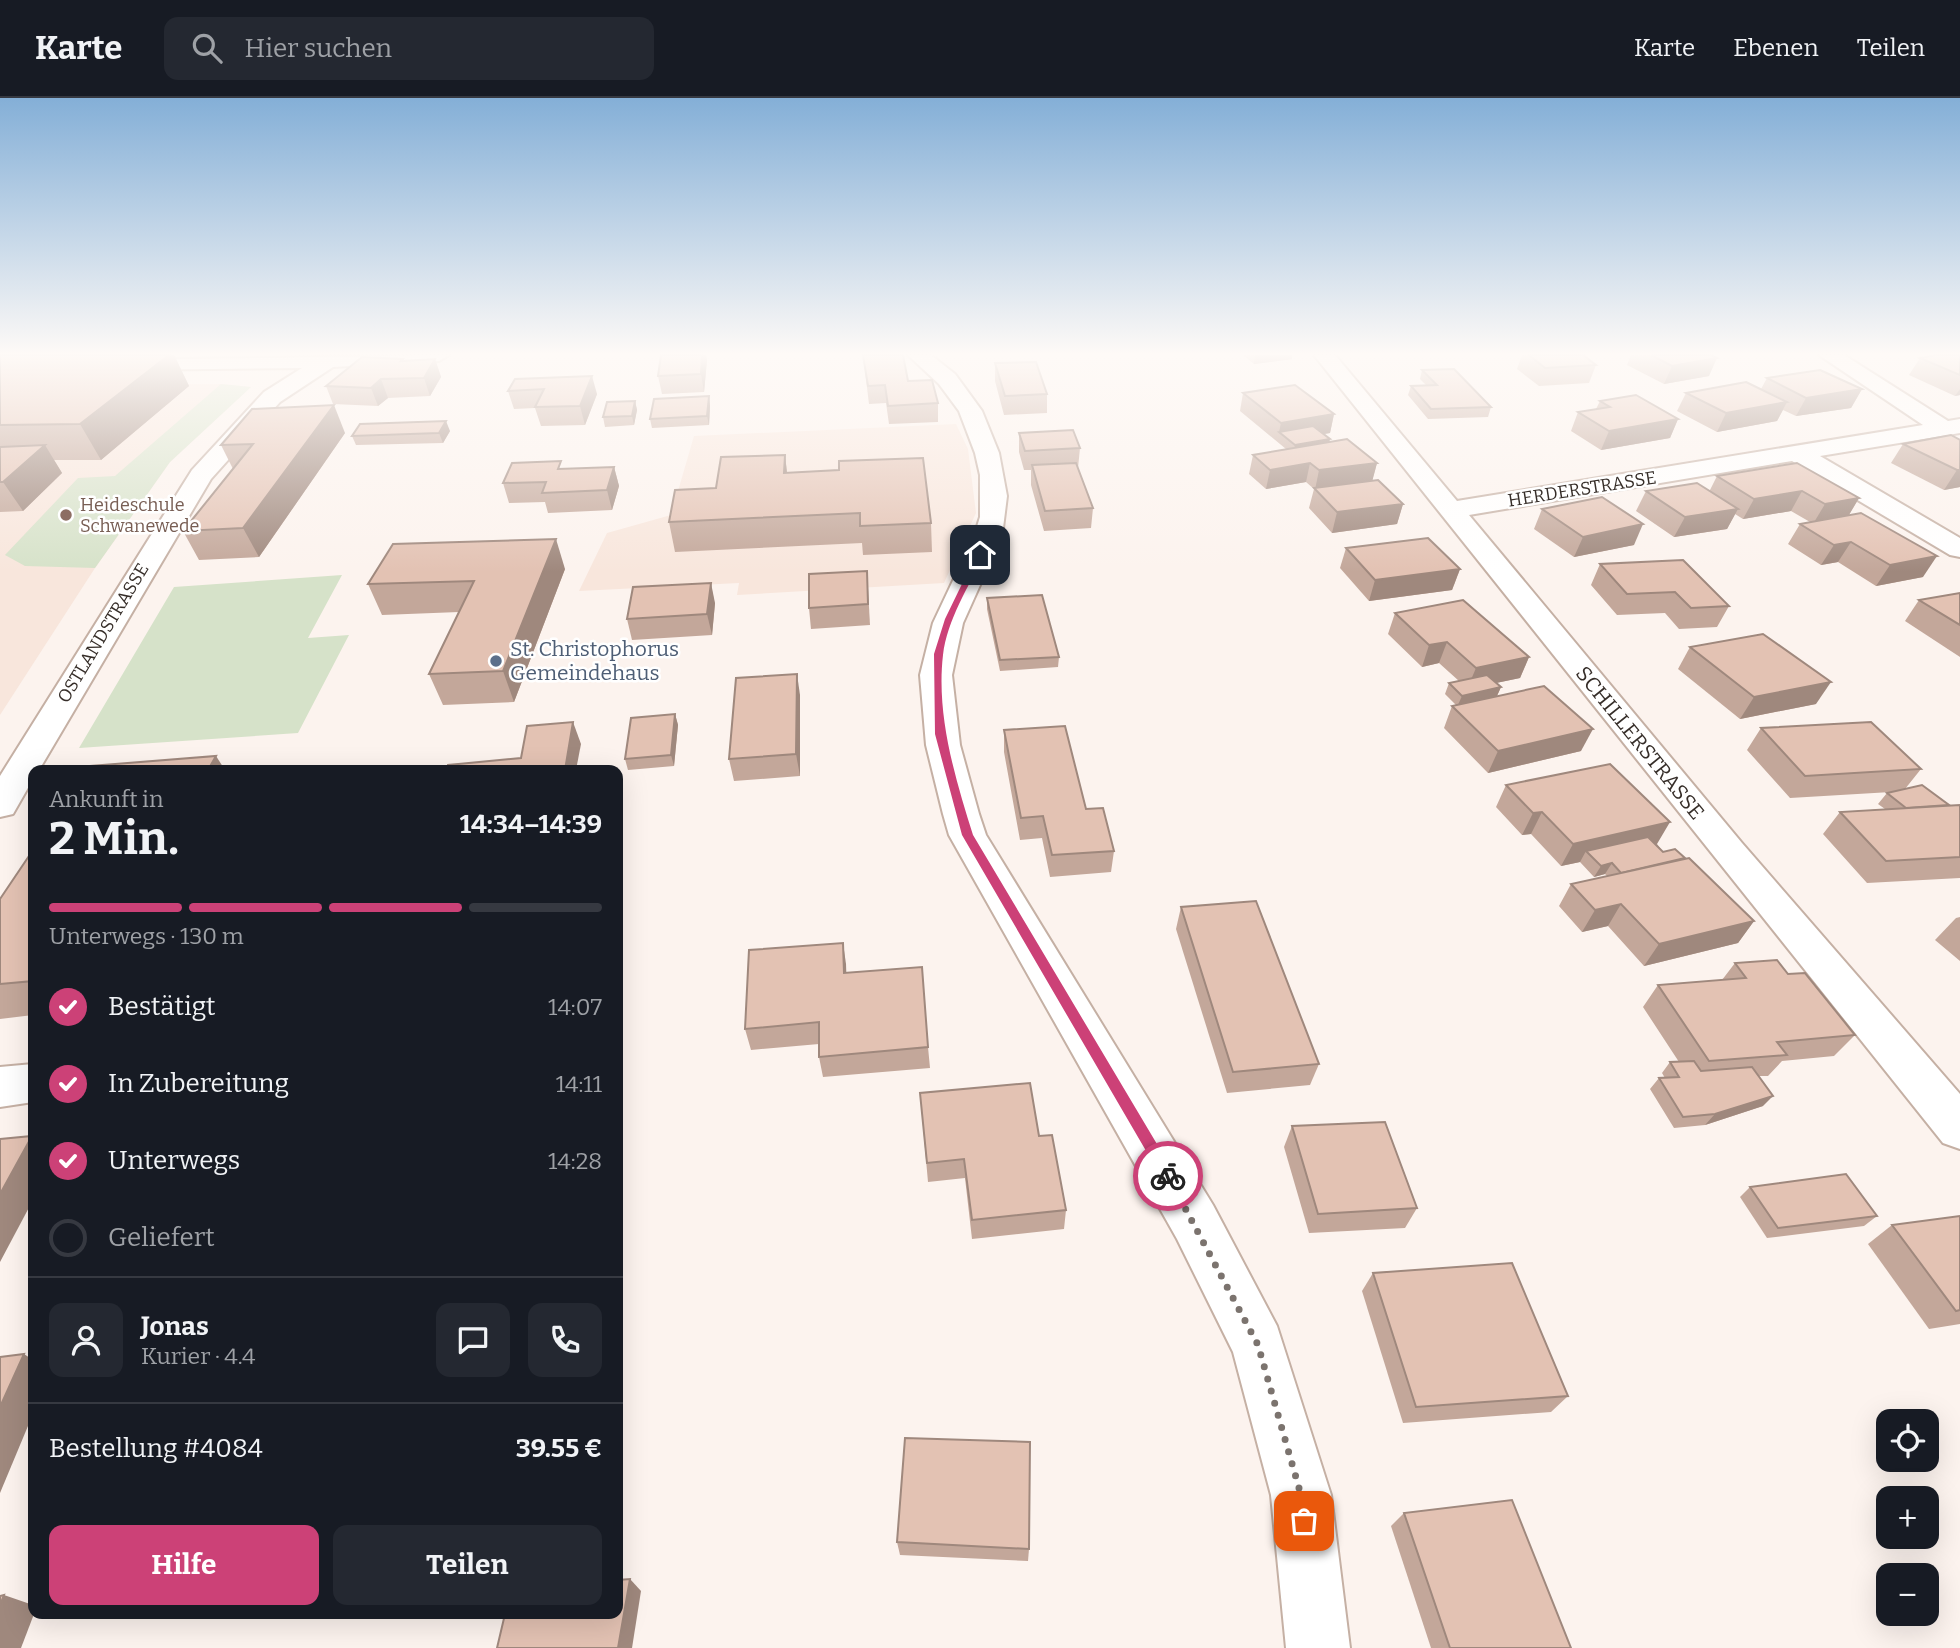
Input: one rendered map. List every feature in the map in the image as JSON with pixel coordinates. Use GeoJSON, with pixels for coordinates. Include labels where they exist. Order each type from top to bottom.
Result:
{"type":"FeatureCollection","features":[{"type":"Feature","properties":{"kind":"street","name":"OSTLANDSTRASSE"},"geometry":{"type":"LineString","coordinates":[[0,805],[201,475],[244,427]]}},
{"type":"Feature","properties":{"kind":"street"},"geometry":{"type":"LineString","coordinates":[[979,427],[987,446],[994,491],[990,533],[949,619],[939,654],[940,734],[951,782],[968,835],[1195,1222],[1258,1345],[1301,1495],[1318,1648]]}},
{"type":"Feature","properties":{"kind":"street","name":"SCHILLERSTRASSE"},"geometry":{"type":"LineString","coordinates":[[1383,427],[1729,852],[1960,1128]]}},
{"type":"Feature","properties":{"kind":"street","name":"HERDERSTRASSE"},"geometry":{"type":"LineString","coordinates":[[1451,510],[1951,427]]}},
{"type":"Feature","properties":{"kind":"street"},"geometry":{"type":"LineString","coordinates":[[1798,454],[1960,549]]}},
{"type":"Feature","properties":{"kind":"street"},"geometry":{"type":"LineString","coordinates":[[0,1087],[28,1084]]}},
{"type":"Feature","properties":{"kind":"shaded area","name":"Heideschule Schwanewede"},"geometry":{"type":"Polygon","coordinates":[[[0,427],[207,427],[170,462],[95,568],[0,715],[0,427]]]}},
{"type":"Feature","properties":{"kind":"shaded area"},"geometry":{"type":"Polygon","coordinates":[[[883,427],[958,427],[968,449],[976,513],[944,583],[737,595],[739,583],[579,591],[607,533],[671,515],[694,436],[883,427]]]}},
{"type":"Feature","properties":{"kind":"green space"},"geometry":{"type":"Polygon","coordinates":[[[171,427],[207,427],[170,462],[95,568],[25,566],[5,555],[78,478],[115,476],[171,427]]]}},
{"type":"Feature","properties":{"kind":"green space"},"geometry":{"type":"Polygon","coordinates":[[[342,575],[308,638],[349,635],[298,733],[79,748],[174,587],[342,575]]]}},
{"type":"Feature","properties":{"kind":"building"},"geometry":{"type":"Polygon","coordinates":[[[236,427],[317,427],[243,528],[183,531],[253,444],[221,445],[236,427]]]}},
{"type":"Feature","properties":{"kind":"building"},"geometry":{"type":"Polygon","coordinates":[[[358,427],[442,427],[439,433],[352,436],[358,427]]]}},
{"type":"Feature","properties":{"kind":"building"},"geometry":{"type":"Polygon","coordinates":[[[1315,427],[1330,439],[1295,445],[1279,432],[1315,427]]]}},
{"type":"Feature","properties":{"kind":"building"},"geometry":{"type":"Polygon","coordinates":[[[1603,427],[1630,427],[1609,431],[1603,427]]]}},
{"type":"Feature","properties":{"kind":"building"},"geometry":{"type":"Polygon","coordinates":[[[1073,430],[1080,448],[1025,451],[1019,433],[1073,430]]]}},
{"type":"Feature","properties":{"kind":"building"},"geometry":{"type":"Polygon","coordinates":[[[1951,435],[1960,440],[1960,470],[1903,444],[1951,435]]]}},
{"type":"Feature","properties":{"kind":"building"},"geometry":{"type":"Polygon","coordinates":[[[1347,439],[1377,463],[1319,470],[1310,463],[1270,470],[1253,455],[1347,439]]]}},
{"type":"Feature","properties":{"kind":"building"},"geometry":{"type":"Polygon","coordinates":[[[45,445],[3,482],[0,482],[0,447],[45,445]]]}},
{"type":"Feature","properties":{"kind":"building"},"geometry":{"type":"Polygon","coordinates":[[[785,455],[784,473],[839,470],[839,461],[923,458],[931,523],[860,526],[860,513],[669,522],[675,490],[716,488],[721,457],[785,455]]]}},
{"type":"Feature","properties":{"kind":"building"},"geometry":{"type":"Polygon","coordinates":[[[561,461],[558,469],[614,467],[607,490],[542,493],[546,482],[503,483],[512,463],[561,461]]]}},
{"type":"Feature","properties":{"kind":"building"},"geometry":{"type":"Polygon","coordinates":[[[1076,463],[1093,508],[1045,511],[1032,465],[1076,463]]]}},
{"type":"Feature","properties":{"kind":"building"},"geometry":{"type":"Polygon","coordinates":[[[1797,463],[1859,498],[1825,504],[1802,491],[1754,499],[1717,476],[1797,463]]]}},
{"type":"Feature","properties":{"kind":"building"},"geometry":{"type":"Polygon","coordinates":[[[1378,480],[1403,504],[1337,512],[1314,488],[1378,480]]]}},
{"type":"Feature","properties":{"kind":"building"},"geometry":{"type":"Polygon","coordinates":[[[1697,483],[1738,509],[1685,517],[1646,491],[1697,483]]]}},
{"type":"Feature","properties":{"kind":"building"},"geometry":{"type":"Polygon","coordinates":[[[1602,497],[1643,524],[1583,537],[1542,509],[1602,497]]]}},
{"type":"Feature","properties":{"kind":"building"},"geometry":{"type":"Polygon","coordinates":[[[1861,513],[1937,556],[1890,565],[1851,542],[1834,545],[1800,524],[1861,513]]]}},
{"type":"Feature","properties":{"kind":"building"},"geometry":{"type":"Polygon","coordinates":[[[1428,538],[1460,569],[1375,580],[1346,548],[1428,538]]]}},
{"type":"Feature","properties":{"kind":"building"},"geometry":{"type":"Polygon","coordinates":[[[556,539],[503,671],[429,674],[474,581],[368,584],[393,544],[556,539]]]}},
{"type":"Feature","properties":{"kind":"building"},"geometry":{"type":"Polygon","coordinates":[[[1683,560],[1729,606],[1691,608],[1675,592],[1627,594],[1600,564],[1683,560]]]}},
{"type":"Feature","properties":{"kind":"building"},"geometry":{"type":"Polygon","coordinates":[[[867,571],[868,604],[809,608],[809,574],[867,571]]]}},
{"type":"Feature","properties":{"kind":"building"},"geometry":{"type":"Polygon","coordinates":[[[711,583],[707,614],[627,619],[633,587],[711,583]]]}},
{"type":"Feature","properties":{"kind":"building"},"geometry":{"type":"Polygon","coordinates":[[[1960,593],[1960,625],[1919,600],[1960,593]]]}},
{"type":"Feature","properties":{"kind":"building"},"geometry":{"type":"Polygon","coordinates":[[[1042,595],[1059,657],[1000,660],[987,598],[1042,595]]]}},
{"type":"Feature","properties":{"kind":"building"},"geometry":{"type":"Polygon","coordinates":[[[1463,600],[1529,657],[1476,668],[1447,642],[1429,645],[1395,613],[1463,600]]]}},
{"type":"Feature","properties":{"kind":"building"},"geometry":{"type":"Polygon","coordinates":[[[1763,634],[1831,682],[1754,697],[1690,647],[1763,634]]]}},
{"type":"Feature","properties":{"kind":"building"},"geometry":{"type":"Polygon","coordinates":[[[797,674],[796,754],[729,759],[736,678],[797,674]]]}},
{"type":"Feature","properties":{"kind":"building"},"geometry":{"type":"Polygon","coordinates":[[[1487,675],[1501,687],[1462,696],[1449,683],[1487,675]]]}},
{"type":"Feature","properties":{"kind":"building"},"geometry":{"type":"Polygon","coordinates":[[[1544,686],[1593,729],[1498,751],[1452,706],[1544,686]]]}},
{"type":"Feature","properties":{"kind":"building"},"geometry":{"type":"Polygon","coordinates":[[[675,714],[671,755],[625,759],[631,718],[675,714]]]}},
{"type":"Feature","properties":{"kind":"building"},"geometry":{"type":"Polygon","coordinates":[[[573,722],[566,765],[448,765],[521,758],[527,726],[573,722]]]}},
{"type":"Feature","properties":{"kind":"building"},"geometry":{"type":"Polygon","coordinates":[[[1871,722],[1921,769],[1805,776],[1761,728],[1871,722]]]}},
{"type":"Feature","properties":{"kind":"building"},"geometry":{"type":"Polygon","coordinates":[[[1065,726],[1086,809],[1103,808],[1114,851],[1052,855],[1043,816],[1021,818],[1004,730],[1065,726]]]}},
{"type":"Feature","properties":{"kind":"building"},"geometry":{"type":"Polygon","coordinates":[[[216,756],[211,765],[103,765],[216,756]]]}},
{"type":"Feature","properties":{"kind":"building"},"geometry":{"type":"Polygon","coordinates":[[[1610,764],[1670,822],[1573,844],[1542,812],[1533,813],[1506,785],[1610,764]]]}},
{"type":"Feature","properties":{"kind":"building"},"geometry":{"type":"Polygon","coordinates":[[[1922,785],[1949,805],[1906,808],[1887,793],[1922,785]]]}},
{"type":"Feature","properties":{"kind":"building"},"geometry":{"type":"Polygon","coordinates":[[[1960,805],[1960,857],[1886,861],[1840,812],[1960,805]]]}},
{"type":"Feature","properties":{"kind":"building"},"geometry":{"type":"Polygon","coordinates":[[[1648,837],[1663,852],[1675,849],[1685,858],[1621,873],[1612,863],[1601,866],[1586,851],[1648,837]]]}},
{"type":"Feature","properties":{"kind":"building"},"geometry":{"type":"Polygon","coordinates":[[[28,857],[28,981],[0,984],[0,899],[28,857]]]}},
{"type":"Feature","properties":{"kind":"building"},"geometry":{"type":"Polygon","coordinates":[[[1689,858],[1754,921],[1659,944],[1621,904],[1595,910],[1571,884],[1689,858]]]}},
{"type":"Feature","properties":{"kind":"building"},"geometry":{"type":"Polygon","coordinates":[[[1256,901],[1319,1064],[1233,1072],[1181,907],[1256,901]]]}},
{"type":"Feature","properties":{"kind":"building"},"geometry":{"type":"Polygon","coordinates":[[[843,943],[844,973],[922,967],[928,1047],[819,1057],[819,1022],[745,1029],[749,950],[843,943]]]}},
{"type":"Feature","properties":{"kind":"building"},"geometry":{"type":"Polygon","coordinates":[[[1777,960],[1788,974],[1805,973],[1855,1035],[1777,1042],[1787,1055],[1709,1061],[1658,985],[1746,978],[1735,963],[1777,960]]]}},
{"type":"Feature","properties":{"kind":"building"},"geometry":{"type":"Polygon","coordinates":[[[1694,1061],[1701,1071],[1752,1067],[1773,1096],[1715,1114],[1683,1117],[1659,1078],[1679,1077],[1670,1062],[1694,1061]]]}},
{"type":"Feature","properties":{"kind":"building"},"geometry":{"type":"Polygon","coordinates":[[[1030,1083],[1039,1136],[1052,1135],[1066,1210],[972,1220],[964,1159],[927,1163],[920,1093],[1030,1083]]]}},
{"type":"Feature","properties":{"kind":"building"},"geometry":{"type":"Polygon","coordinates":[[[1385,1122],[1417,1208],[1318,1214],[1292,1126],[1385,1122]]]}},
{"type":"Feature","properties":{"kind":"building"},"geometry":{"type":"Polygon","coordinates":[[[28,1136],[28,1143],[0,1194],[0,1139],[28,1136]]]}},
{"type":"Feature","properties":{"kind":"building"},"geometry":{"type":"Polygon","coordinates":[[[1846,1174],[1877,1216],[1778,1228],[1750,1187],[1846,1174]]]}},
{"type":"Feature","properties":{"kind":"building"},"geometry":{"type":"Polygon","coordinates":[[[1960,1216],[1960,1310],[1956,1311],[1892,1225],[1960,1216]]]}},
{"type":"Feature","properties":{"kind":"building"},"geometry":{"type":"Polygon","coordinates":[[[1512,1263],[1568,1396],[1416,1407],[1373,1273],[1512,1263]]]}},
{"type":"Feature","properties":{"kind":"building"},"geometry":{"type":"Polygon","coordinates":[[[24,1354],[0,1407],[0,1357],[24,1354]]]}},
{"type":"Feature","properties":{"kind":"building"},"geometry":{"type":"Polygon","coordinates":[[[905,1438],[1030,1442],[1029,1549],[897,1542],[905,1438]]]}},
{"type":"Feature","properties":{"kind":"building"},"geometry":{"type":"Polygon","coordinates":[[[1512,1500],[1571,1648],[1450,1648],[1404,1513],[1512,1500]]]}},
{"type":"Feature","properties":{"kind":"building"},"geometry":{"type":"Polygon","coordinates":[[[630,1579],[618,1648],[497,1648],[504,1619],[623,1619],[623,1580],[630,1579]]]}},
{"type":"Feature","properties":{"kind":"way so far"},"geometry":{"type":"LineString","coordinates":[[1168,1176],[1195,1222],[1258,1345],[1301,1495],[1304,1521]]}},
{"type":"Feature","properties":{"kind":"place","name":"Heideschule Schwanewede"},"geometry":{"type":"Point","coordinates":[66,515]}},
{"type":"Feature","properties":{"kind":"place","name":"St. Christophorus Gemeindehaus"},"geometry":{"type":"Point","coordinates":[496,661]}},
{"type":"Feature","properties":{"kind":"route"},"geometry":{"type":"LineString","coordinates":[[980,555],[949,619],[939,654],[940,734],[951,782],[968,835],[1168,1176]]}}]}
